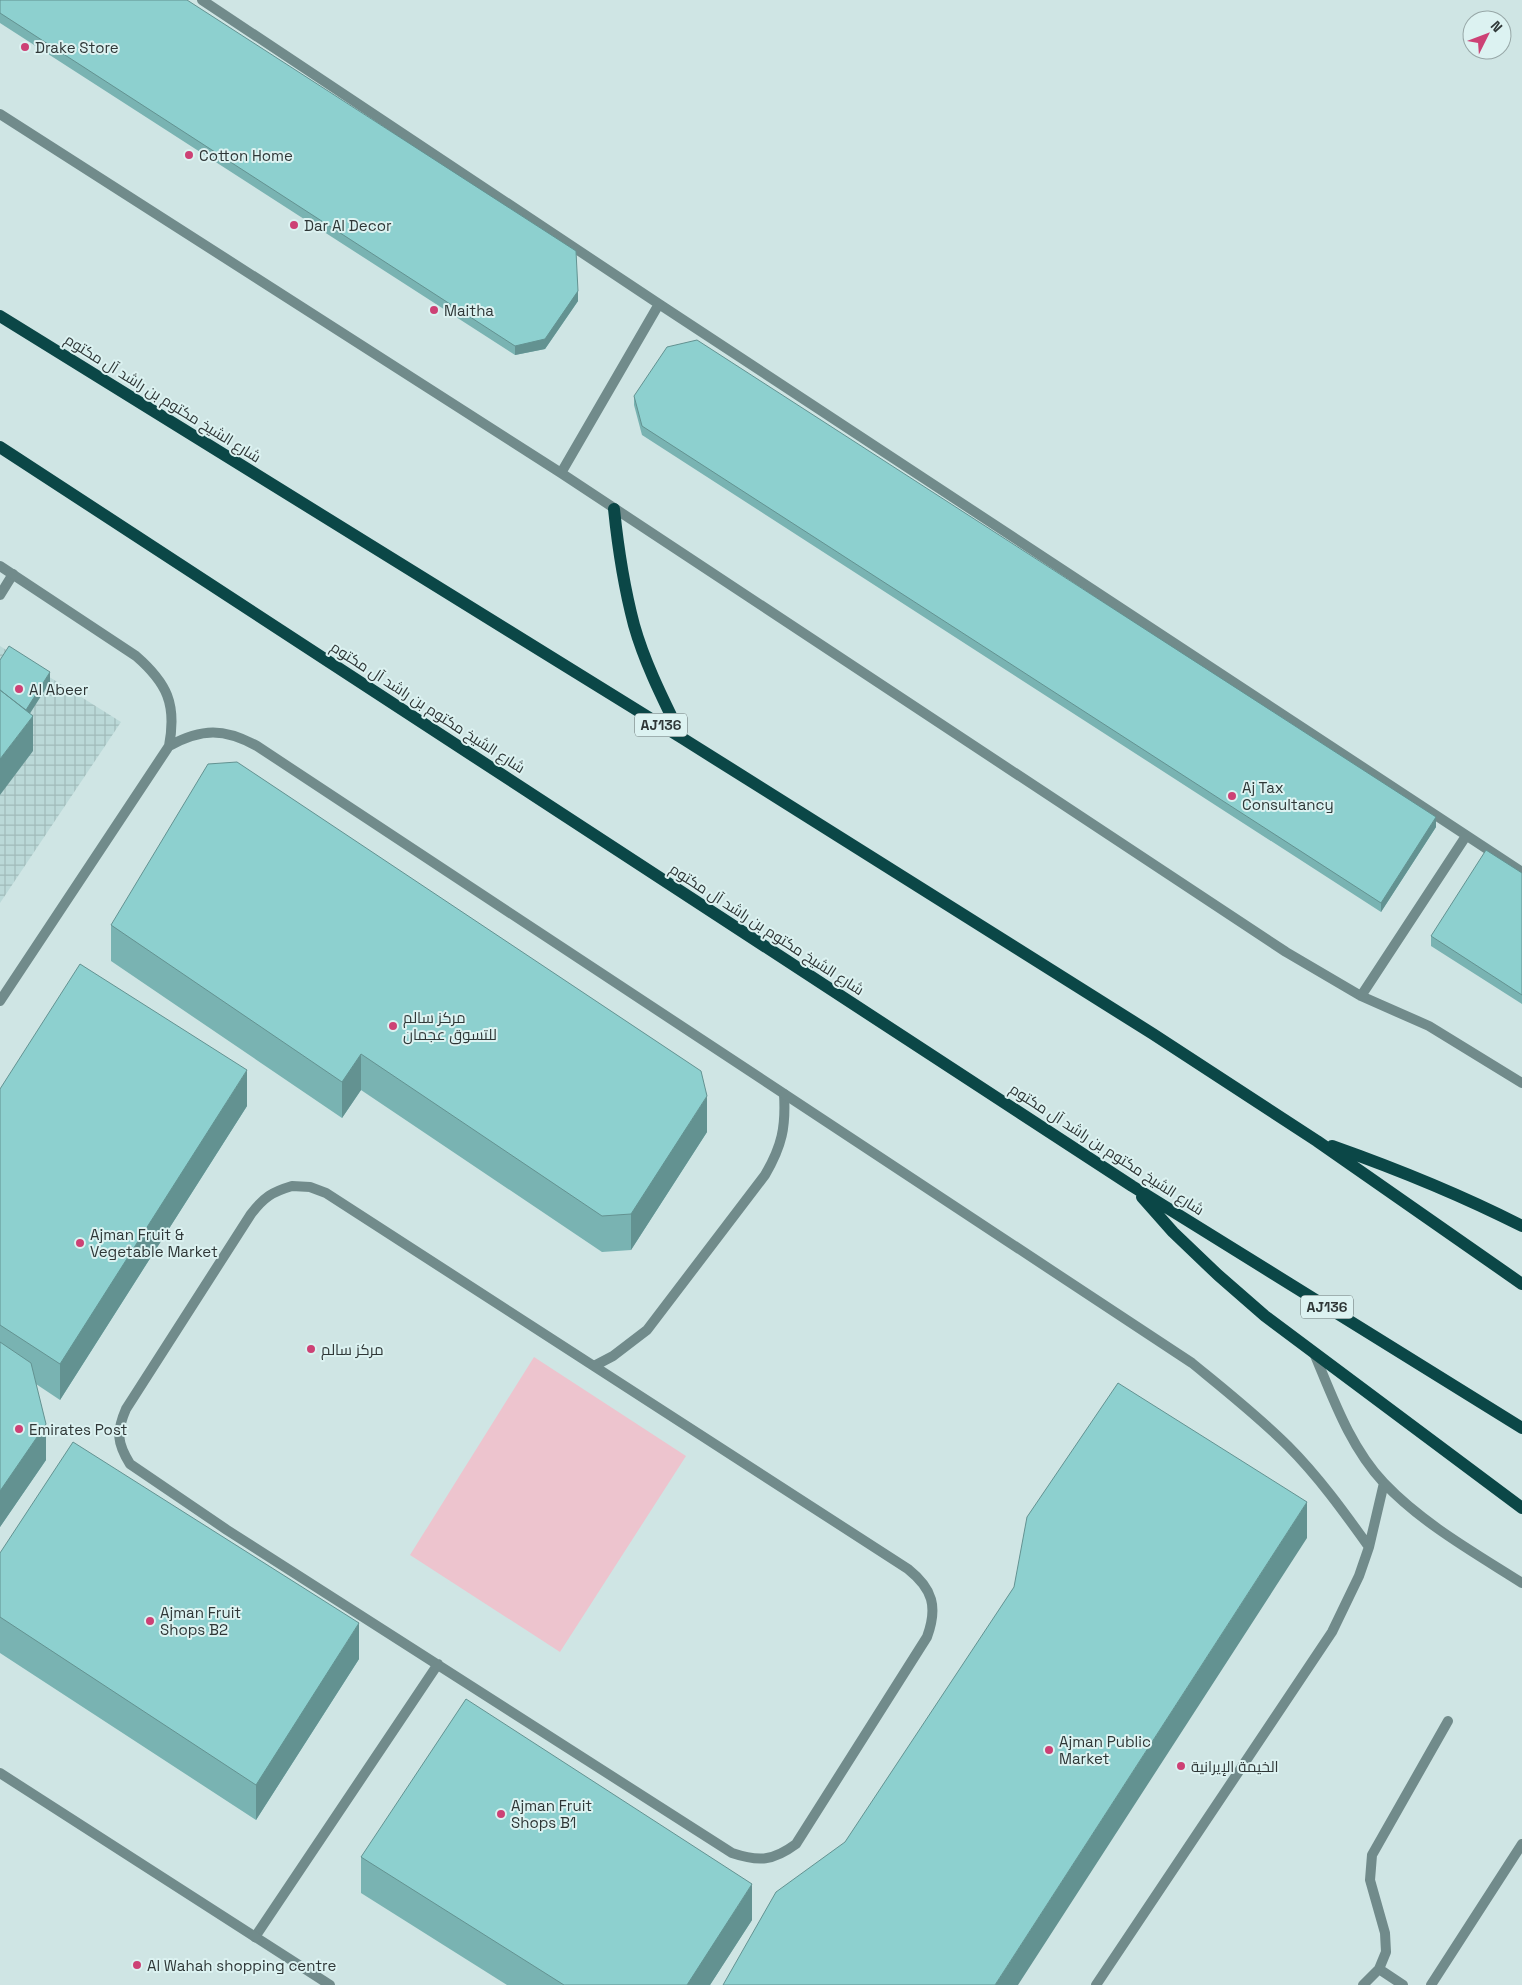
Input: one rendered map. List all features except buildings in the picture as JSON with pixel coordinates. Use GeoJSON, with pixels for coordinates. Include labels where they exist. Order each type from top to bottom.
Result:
{"type":"FeatureCollection","features":[{"type":"Feature","properties":{"kind":"main road","name":"شارع الشيخ مكتوم بن راشد آل مكتوم"},"geometry":{"type":"LineString","coordinates":[[0,316],[682,738],[1145,1029],[1318,1141],[1522,1284]]}},
{"type":"Feature","properties":{"kind":"main road","name":"شارع الشيخ مكتوم بن راشد آل مكتوم"},"geometry":{"type":"LineString","coordinates":[[0,447],[1132,1186],[1522,1428]]}},
{"type":"Feature","properties":{"kind":"main road"},"geometry":{"type":"LineString","coordinates":[[614,509],[625,588],[635,627],[648,665],[682,738]]}},
{"type":"Feature","properties":{"kind":"main road"},"geometry":{"type":"LineString","coordinates":[[1318,1141],[1391,1168],[1522,1226]]}},
{"type":"Feature","properties":{"kind":"main road"},"geometry":{"type":"LineString","coordinates":[[1132,1186],[1173,1232],[1264,1316],[1522,1508]]}},
{"type":"Feature","properties":{"kind":"street"},"geometry":{"type":"LineString","coordinates":[[202,0],[659,304],[1522,872]]}},
{"type":"Feature","properties":{"kind":"street"},"geometry":{"type":"LineString","coordinates":[[0,114],[561,473],[1286,952],[1361,996],[1429,1026],[1522,1083]]}},
{"type":"Feature","properties":{"kind":"street"},"geometry":{"type":"LineString","coordinates":[[561,473],[659,304]]}},
{"type":"Feature","properties":{"kind":"street"},"geometry":{"type":"LineString","coordinates":[[0,566],[136,656],[152,670],[164,686],[173,726],[169,746],[0,1001]]}},
{"type":"Feature","properties":{"kind":"street"},"geometry":{"type":"LineString","coordinates":[[0,595],[13,574]]}},
{"type":"Feature","properties":{"kind":"street"},"geometry":{"type":"LineString","coordinates":[[169,746],[186,737],[204,732],[222,732],[241,737],[257,746],[1192,1363],[1243,1403],[1289,1447],[1331,1495],[1369,1547]]}},
{"type":"Feature","properties":{"kind":"street"},"geometry":{"type":"LineString","coordinates":[[1361,996],[1466,836]]}},
{"type":"Feature","properties":{"kind":"street"},"geometry":{"type":"LineString","coordinates":[[594,1366],[613,1356],[647,1330],[765,1175],[775,1157],[782,1137],[785,1116],[784,1094]]}},
{"type":"Feature","properties":{"kind":"street"},"geometry":{"type":"LineString","coordinates":[[292,1186],[310,1187],[326,1192],[594,1366],[908,1569],[920,1578],[929,1592],[933,1607],[932,1622],[927,1637],[796,1844],[782,1854],[765,1859],[748,1859],[732,1853],[227,1530],[130,1464],[122,1451],[118,1437],[120,1423],[126,1409],[251,1214],[262,1200],[276,1191],[292,1186]]}},
{"type":"Feature","properties":{"kind":"street"},"geometry":{"type":"LineString","coordinates":[[1314,1353],[1348,1431],[1384,1483],[1413,1510],[1522,1584]]}},
{"type":"Feature","properties":{"kind":"street"},"geometry":{"type":"LineString","coordinates":[[1096,1985],[1332,1632],[1359,1576],[1369,1547],[1384,1483]]}},
{"type":"Feature","properties":{"kind":"street"},"geometry":{"type":"LineString","coordinates":[[255,1937],[438,1664]]}},
{"type":"Feature","properties":{"kind":"street"},"geometry":{"type":"LineString","coordinates":[[1363,1985],[1379,1969],[1386,1952],[1385,1932],[1370,1880],[1372,1856],[1448,1721]]}},
{"type":"Feature","properties":{"kind":"street"},"geometry":{"type":"LineString","coordinates":[[0,1773],[330,1985]]}},
{"type":"Feature","properties":{"kind":"street"},"geometry":{"type":"LineString","coordinates":[[1431,1985],[1522,1844]]}},
{"type":"Feature","properties":{"kind":"street"},"geometry":{"type":"LineString","coordinates":[[1379,1969],[1403,1985]]}},
{"type":"Feature","properties":{"kind":"shaded area"},"geometry":{"type":"Polygon","coordinates":[[[0,646],[121,722],[0,903],[0,646]]]}},
{"type":"Feature","properties":{"kind":"shaded area"},"geometry":{"type":"Polygon","coordinates":[[[534,1357],[686,1456],[560,1652],[410,1555],[534,1357]]]}},
{"type":"Feature","properties":{"kind":"place","name":"Drake Store"},"geometry":{"type":"Point","coordinates":[25,47]}},
{"type":"Feature","properties":{"kind":"place","name":"Cotton Home"},"geometry":{"type":"Point","coordinates":[189,155]}},
{"type":"Feature","properties":{"kind":"place","name":"Dar Al Decor"},"geometry":{"type":"Point","coordinates":[294,225]}},
{"type":"Feature","properties":{"kind":"place","name":"Maitha"},"geometry":{"type":"Point","coordinates":[434,310]}},
{"type":"Feature","properties":{"kind":"place","name":"Al Abeer"},"geometry":{"type":"Point","coordinates":[19,689]}},
{"type":"Feature","properties":{"kind":"place","name":"Aj Tax Consultancy"},"geometry":{"type":"Point","coordinates":[1232,796]}},
{"type":"Feature","properties":{"kind":"place","name":"مركز سالم للتسوق عجمان"},"geometry":{"type":"Point","coordinates":[393,1026]}},
{"type":"Feature","properties":{"kind":"place","name":"Ajman Fruit & Vegetable Market"},"geometry":{"type":"Point","coordinates":[80,1243]}},
{"type":"Feature","properties":{"kind":"place","name":"مركز سالم"},"geometry":{"type":"Point","coordinates":[311,1349]}},
{"type":"Feature","properties":{"kind":"place","name":"Emirates Post"},"geometry":{"type":"Point","coordinates":[19,1429]}},
{"type":"Feature","properties":{"kind":"place","name":"Ajman Fruit Shops B2"},"geometry":{"type":"Point","coordinates":[150,1621]}},
{"type":"Feature","properties":{"kind":"place","name":"Ajman Public Market"},"geometry":{"type":"Point","coordinates":[1049,1750]}},
{"type":"Feature","properties":{"kind":"place","name":"الخيمة الإيرانية"},"geometry":{"type":"Point","coordinates":[1181,1766]}},
{"type":"Feature","properties":{"kind":"place","name":"Ajman Fruit Shops B1"},"geometry":{"type":"Point","coordinates":[501,1814]}},
{"type":"Feature","properties":{"kind":"place","name":"Al Wahah shopping centre"},"geometry":{"type":"Point","coordinates":[137,1965]}}]}
